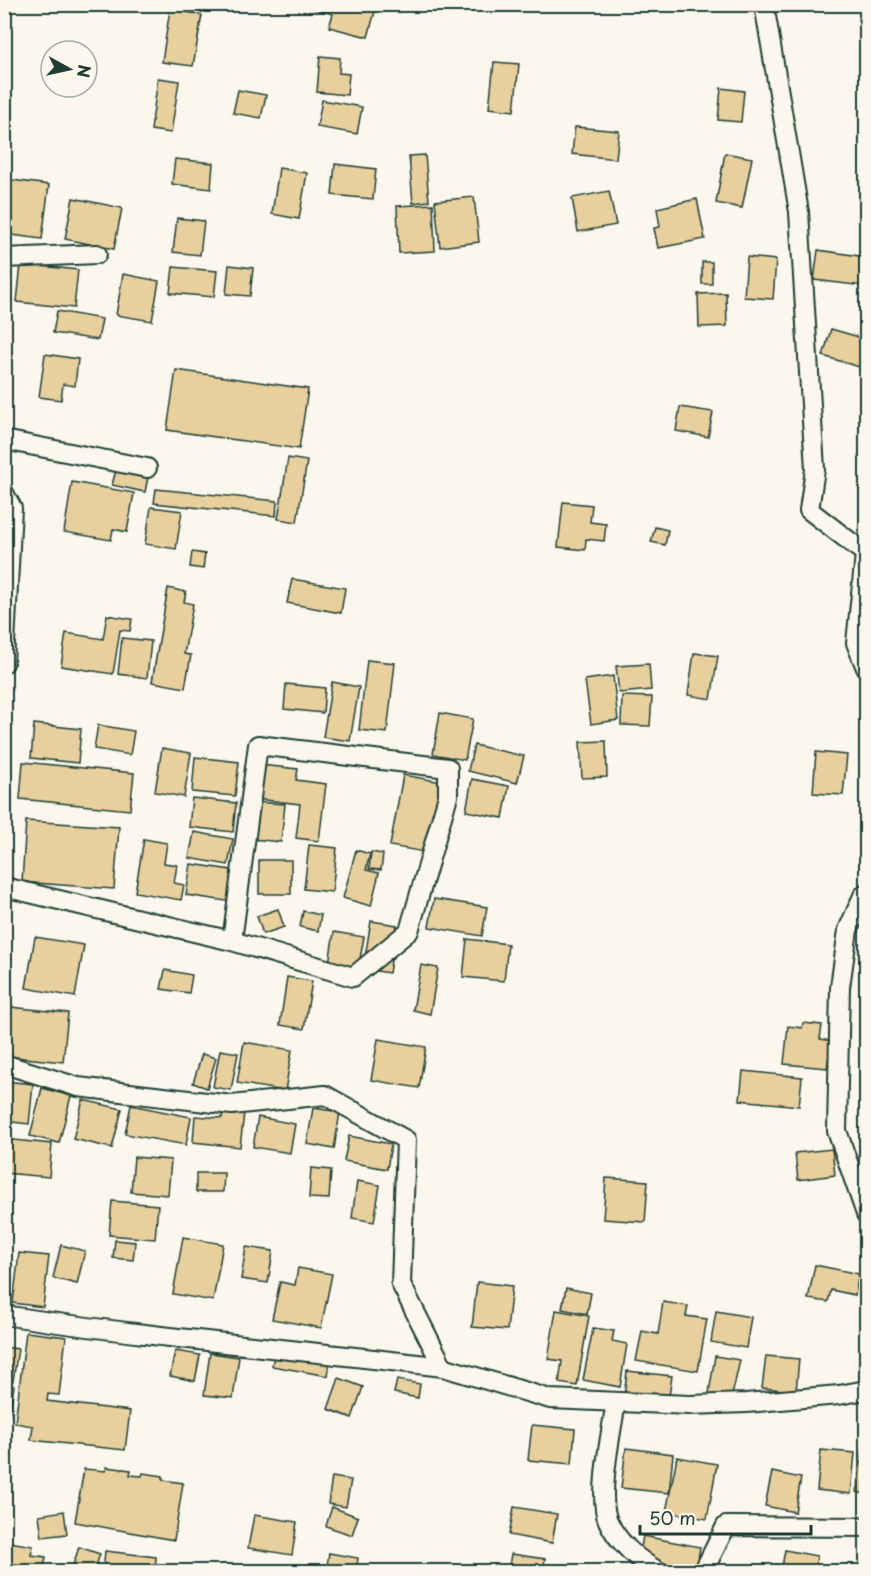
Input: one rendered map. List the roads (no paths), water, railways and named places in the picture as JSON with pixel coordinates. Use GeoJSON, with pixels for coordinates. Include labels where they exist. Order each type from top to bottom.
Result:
{"type":"FeatureCollection","features":[{"type":"Feature","properties":{"kind":"street"},"geometry":{"type":"LineString","coordinates":[[765,4],[799,212],[815,469],[809,510],[866,554],[856,643],[867,668]]}},
{"type":"Feature","properties":{"kind":"street"},"geometry":{"type":"LineString","coordinates":[[4,258],[96,254]]}},
{"type":"Feature","properties":{"kind":"street"},"geometry":{"type":"LineString","coordinates":[[4,440],[147,468]]}},
{"type":"Feature","properties":{"kind":"street"},"geometry":{"type":"LineString","coordinates":[[4,493],[12,508],[4,663]]}},
{"type":"Feature","properties":{"kind":"street"},"geometry":{"type":"LineString","coordinates":[[4,887],[232,941],[353,977],[409,931],[448,796],[448,768],[258,745],[232,941]]}},
{"type":"Feature","properties":{"kind":"street"},"geometry":{"type":"LineString","coordinates":[[867,893],[863,896],[848,930],[840,987],[837,1131],[867,1214]]}},
{"type":"Feature","properties":{"kind":"street"},"geometry":{"type":"LineString","coordinates":[[4,1064],[78,1087],[232,1105],[325,1095],[406,1140],[401,1284],[443,1367]]}},
{"type":"Feature","properties":{"kind":"street"},"geometry":{"type":"LineString","coordinates":[[4,1316],[97,1330],[261,1345],[443,1367],[550,1399],[690,1405],[746,1403],[839,1395],[867,1390]]}},
{"type":"Feature","properties":{"kind":"street"},"geometry":{"type":"LineString","coordinates":[[616,1402],[605,1479],[607,1519],[622,1541],[641,1562],[660,1572]]}},
{"type":"Feature","properties":{"kind":"street"},"geometry":{"type":"LineString","coordinates":[[703,1572],[726,1526],[867,1527]]}}]}
